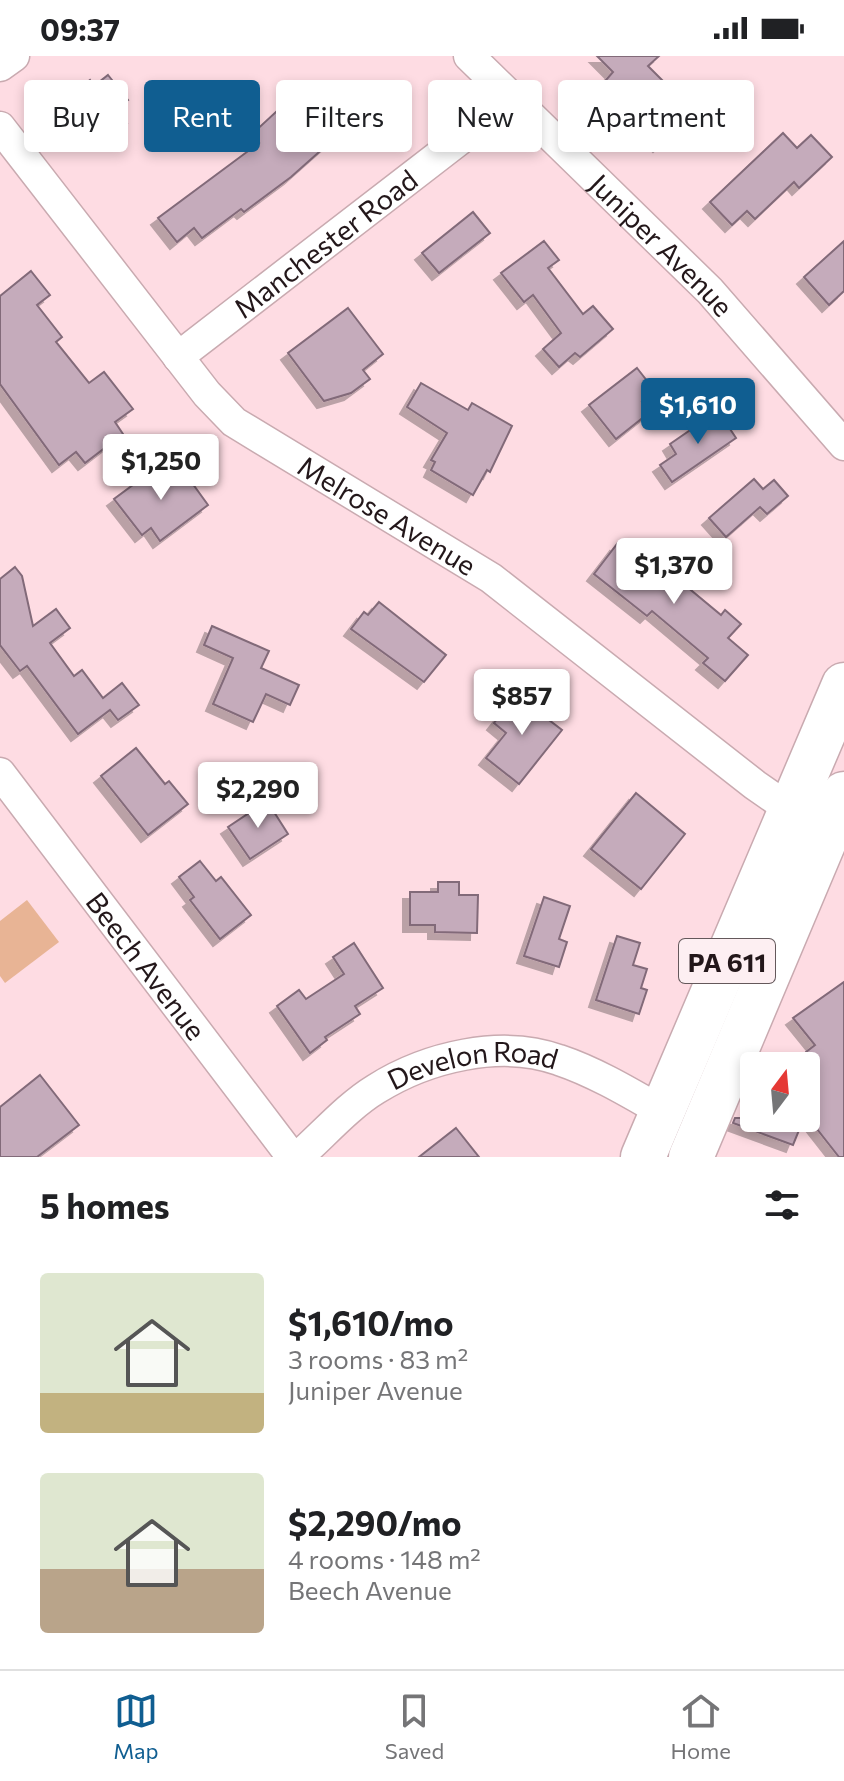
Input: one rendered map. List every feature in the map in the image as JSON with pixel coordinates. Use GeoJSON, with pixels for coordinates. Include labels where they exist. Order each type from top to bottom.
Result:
{"type":"FeatureCollection","features":[{"type":"Feature","properties":{"kind":"highway","name":"PA 611"},"geometry":{"type":"LineString","coordinates":[[643,1157],[844,685]]}},
{"type":"Feature","properties":{"kind":"highway","name":"PA 611"},"geometry":{"type":"LineString","coordinates":[[691,1157],[842,806]]}},
{"type":"Feature","properties":{"kind":"street"},"geometry":{"type":"LineString","coordinates":[[0,66],[14,56]]}},
{"type":"Feature","properties":{"kind":"street","name":"Juniper Avenue"},"geometry":{"type":"LineString","coordinates":[[469,56],[492,80]]}},
{"type":"Feature","properties":{"kind":"street","name":"Melrose Avenue"},"geometry":{"type":"LineString","coordinates":[[0,127],[178,357],[234,422],[491,578],[791,810]]}},
{"type":"Feature","properties":{"kind":"street","name":"Juniper Avenue"},"geometry":{"type":"LineString","coordinates":[[542,130],[710,291],[844,445]]}},
{"type":"Feature","properties":{"kind":"street","name":"Manchester Road"},"geometry":{"type":"LineString","coordinates":[[178,357],[444,152]]}},
{"type":"Feature","properties":{"kind":"street","name":"Beech Avenue"},"geometry":{"type":"LineString","coordinates":[[0,773],[295,1157]]}},
{"type":"Feature","properties":{"kind":"street"},"geometry":{"type":"LineString","coordinates":[[791,810],[842,806]]}},
{"type":"Feature","properties":{"kind":"street","name":"Develon Road"},"geometry":{"type":"LineString","coordinates":[[295,1157],[375,1090],[419,1068],[473,1054],[516,1050],[558,1059],[663,1112]]}},
{"type":"Feature","properties":{"kind":"shaded area"},"geometry":{"type":"Polygon","coordinates":[[[27,900],[59,942],[5,983],[0,976],[0,921],[27,900]]]}},
{"type":"Feature","properties":{"kind":"building"},"geometry":{"type":"Polygon","coordinates":[[[597,56],[659,56],[648,66],[662,80],[606,80],[613,72],[597,56]]]}},
{"type":"Feature","properties":{"kind":"building"},"geometry":{"type":"Polygon","coordinates":[[[276,112],[276,152],[319,152],[244,212],[241,209],[202,238],[194,228],[177,242],[158,218],[247,152],[260,152],[260,127],[276,112]]]}},
{"type":"Feature","properties":{"kind":"building"},"geometry":{"type":"Polygon","coordinates":[[[783,133],[797,148],[811,135],[832,157],[799,188],[794,182],[755,219],[747,211],[732,225],[710,202],[783,133]]]}},
{"type":"Feature","properties":{"kind":"building"},"geometry":{"type":"Polygon","coordinates":[[[473,212],[490,233],[439,273],[422,253],[473,212]]]}},
{"type":"Feature","properties":{"kind":"building"},"geometry":{"type":"Polygon","coordinates":[[[544,241],[559,260],[548,268],[583,314],[593,306],[613,329],[580,357],[575,353],[559,367],[543,349],[561,333],[533,295],[524,302],[501,273],[544,241]]]}},
{"type":"Feature","properties":{"kind":"building"},"geometry":{"type":"Polygon","coordinates":[[[844,241],[844,291],[829,305],[804,277],[844,241]]]}},
{"type":"Feature","properties":{"kind":"building"},"geometry":{"type":"Polygon","coordinates":[[[31,271],[50,295],[37,305],[62,337],[56,342],[89,383],[104,372],[133,409],[115,422],[123,434],[85,463],[76,452],[59,465],[0,384],[0,296],[31,271]]]}},
{"type":"Feature","properties":{"kind":"building"},"geometry":{"type":"Polygon","coordinates":[[[348,308],[383,354],[363,370],[370,379],[351,393],[324,401],[288,353],[348,308]]]}},
{"type":"Feature","properties":{"kind":"building"},"geometry":{"type":"Polygon","coordinates":[[[637,368],[655,391],[642,402],[650,412],[616,439],[589,405],[637,368]]]}},
{"type":"Feature","properties":{"kind":"building"},"geometry":{"type":"Polygon","coordinates":[[[421,383],[468,410],[472,403],[512,426],[490,472],[487,470],[473,495],[431,470],[435,462],[431,460],[447,433],[407,407],[421,383]]]}},
{"type":"Feature","properties":{"kind":"building"},"geometry":{"type":"Polygon","coordinates":[[[718,411],[736,438],[672,482],[660,465],[676,454],[670,444],[718,411]]]}},
{"type":"Feature","properties":{"kind":"building"},"geometry":{"type":"Polygon","coordinates":[[[164,462],[179,482],[187,476],[208,505],[160,541],[151,528],[142,535],[114,499],[164,462]]]}},
{"type":"Feature","properties":{"kind":"building"},"geometry":{"type":"Polygon","coordinates":[[[754,479],[763,489],[774,480],[788,496],[767,514],[760,507],[726,537],[709,518],[754,479]]]}},
{"type":"Feature","properties":{"kind":"building"},"geometry":{"type":"Polygon","coordinates":[[[645,542],[661,555],[656,561],[721,615],[725,610],[741,624],[728,638],[748,655],[725,681],[703,663],[708,658],[652,611],[647,616],[594,574],[617,544],[634,557],[645,542]]]}},
{"type":"Feature","properties":{"kind":"building"},"geometry":{"type":"Polygon","coordinates":[[[15,567],[22,576],[33,626],[56,609],[70,628],[50,643],[74,676],[82,670],[103,698],[122,683],[139,705],[118,720],[110,710],[78,734],[27,666],[20,671],[0,645],[0,579],[15,567]]]}},
{"type":"Feature","properties":{"kind":"building"},"geometry":{"type":"Polygon","coordinates":[[[379,602],[446,655],[424,682],[351,629],[364,612],[368,615],[379,602]]]}},
{"type":"Feature","properties":{"kind":"building"},"geometry":{"type":"Polygon","coordinates":[[[212,626],[269,651],[261,668],[299,685],[290,705],[266,694],[253,722],[213,704],[233,658],[204,645],[212,626]]]}},
{"type":"Feature","properties":{"kind":"building"},"geometry":{"type":"Polygon","coordinates":[[[522,688],[542,703],[536,710],[562,730],[519,784],[486,758],[506,733],[494,723],[522,688]]]}},
{"type":"Feature","properties":{"kind":"building"},"geometry":{"type":"Polygon","coordinates":[[[136,748],[165,784],[169,781],[188,804],[148,835],[101,776],[136,748]]]}},
{"type":"Feature","properties":{"kind":"building"},"geometry":{"type":"Polygon","coordinates":[[[636,793],[685,834],[641,889],[591,849],[636,793]]]}},
{"type":"Feature","properties":{"kind":"building"},"geometry":{"type":"Polygon","coordinates":[[[267,801],[288,834],[250,859],[228,827],[267,801]]]}},
{"type":"Feature","properties":{"kind":"building"},"geometry":{"type":"Polygon","coordinates":[[[200,861],[216,881],[221,877],[251,915],[220,939],[190,900],[194,897],[179,877],[200,861]]]}},
{"type":"Feature","properties":{"kind":"building"},"geometry":{"type":"Polygon","coordinates":[[[438,882],[459,882],[459,895],[478,895],[477,933],[435,932],[435,925],[410,925],[410,892],[438,892],[438,882]]]}},
{"type":"Feature","properties":{"kind":"building"},"geometry":{"type":"Polygon","coordinates":[[[544,897],[570,906],[559,939],[567,942],[559,967],[524,956],[544,897]]]}},
{"type":"Feature","properties":{"kind":"building"},"geometry":{"type":"Polygon","coordinates":[[[617,936],[640,943],[633,965],[647,969],[641,988],[647,990],[639,1014],[596,1000],[617,936]]]}},
{"type":"Feature","properties":{"kind":"building"},"geometry":{"type":"Polygon","coordinates":[[[354,943],[383,988],[355,1006],[360,1014],[325,1037],[327,1040],[310,1053],[277,1006],[299,990],[306,999],[344,974],[333,957],[354,943]]]}},
{"type":"Feature","properties":{"kind":"building"},"geometry":{"type":"Polygon","coordinates":[[[844,982],[844,1157],[839,1157],[819,1132],[820,1052],[806,1052],[815,1045],[793,1018],[844,982]]]}},
{"type":"Feature","properties":{"kind":"building"},"geometry":{"type":"Polygon","coordinates":[[[40,1075],[79,1125],[37,1157],[0,1157],[0,1107],[40,1075]]]}},
{"type":"Feature","properties":{"kind":"building"},"geometry":{"type":"Polygon","coordinates":[[[456,1128],[479,1157],[419,1157],[456,1128]]]}},
{"type":"Feature","properties":{"kind":"building"},"geometry":{"type":"Polygon","coordinates":[[[758,1132],[798,1132],[793,1145],[758,1132]]]}}]}
